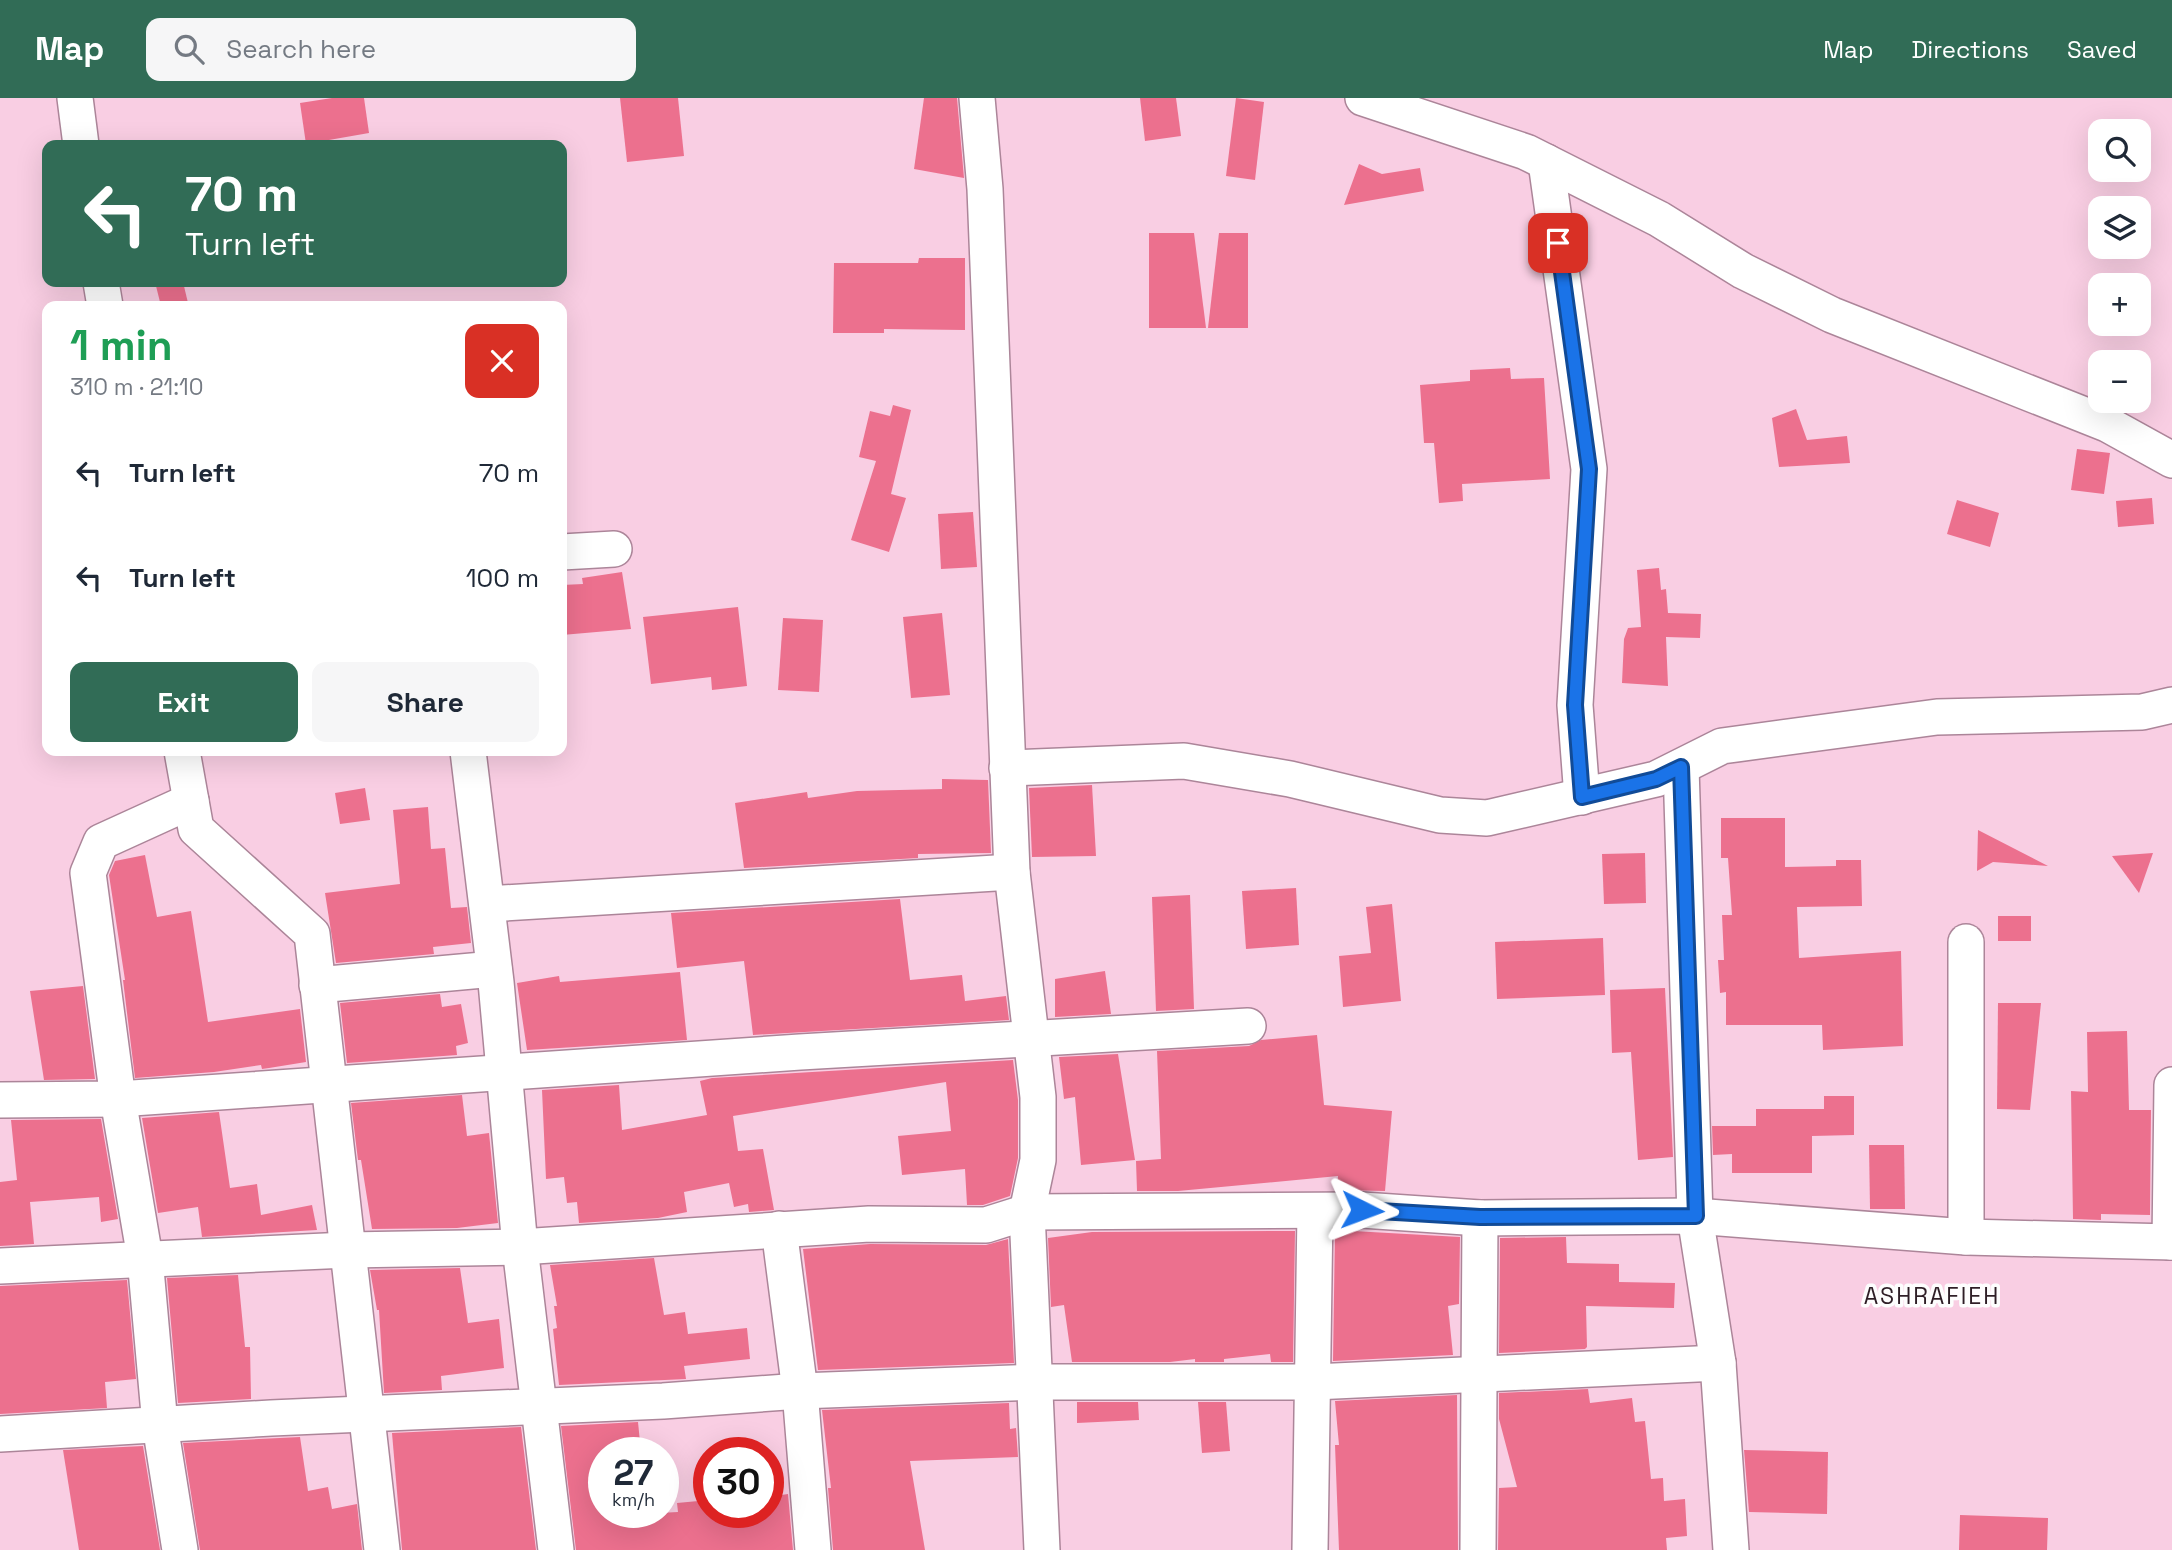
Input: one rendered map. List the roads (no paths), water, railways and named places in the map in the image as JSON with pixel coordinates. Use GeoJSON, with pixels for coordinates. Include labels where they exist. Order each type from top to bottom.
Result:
{"type":"FeatureCollection","features":[{"type":"Feature","properties":{"kind":"street"},"geometry":{"type":"LineString","coordinates":[[75,98],[80,140]]}},
{"type":"Feature","properties":{"kind":"street"},"geometry":{"type":"LineString","coordinates":[[977,98],[985,189],[1012,872],[1033,1039],[1038,1160],[1027,1212],[1042,1550]]}},
{"type":"Feature","properties":{"kind":"street"},"geometry":{"type":"LineString","coordinates":[[1363,98],[1526,152],[1659,219],[1743,271],[1832,315],[2107,424],[2172,460]]}},
{"type":"Feature","properties":{"kind":"street"},"geometry":{"type":"LineString","coordinates":[[1546,162],[1589,469],[1575,705],[1582,797]]}},
{"type":"Feature","properties":{"kind":"street"},"geometry":{"type":"LineString","coordinates":[[567,552],[614,548]]}},
{"type":"Feature","properties":{"kind":"street"},"geometry":{"type":"LineString","coordinates":[[1007,768],[1184,761],[1290,779],[1440,815],[1488,818],[1656,779],[1722,747],[1937,716],[2142,712],[2172,705]]}},
{"type":"Feature","properties":{"kind":"street"},"geometry":{"type":"LineString","coordinates":[[182,756],[196,829],[312,934],[382,1550]]}},
{"type":"Feature","properties":{"kind":"street"},"geometry":{"type":"LineString","coordinates":[[469,756],[505,1074],[520,1247],[556,1550]]}},
{"type":"Feature","properties":{"kind":"street"},"geometry":{"type":"LineString","coordinates":[[1681,767],[1696,1216],[1718,1363],[1731,1550]]}},
{"type":"Feature","properties":{"kind":"street"},"geometry":{"type":"LineString","coordinates":[[180,1550],[160,1425],[145,1258],[118,1099],[88,873],[101,842],[191,801]]}},
{"type":"Feature","properties":{"kind":"street"},"geometry":{"type":"LineString","coordinates":[[487,904],[1012,872]]}},
{"type":"Feature","properties":{"kind":"street"},"geometry":{"type":"LineString","coordinates":[[1966,942],[1966,1237]]}},
{"type":"Feature","properties":{"kind":"street"},"geometry":{"type":"LineString","coordinates":[[317,985],[494,969]]}},
{"type":"Feature","properties":{"kind":"street"},"geometry":{"type":"LineString","coordinates":[[0,1100],[118,1099],[786,1053],[1248,1026]]}},
{"type":"Feature","properties":{"kind":"street"},"geometry":{"type":"LineString","coordinates":[[0,1266],[346,1250],[520,1247],[869,1224],[985,1225],[1027,1212],[1315,1211],[1480,1217],[1696,1216],[1966,1237],[2171,1242],[2172,1085]]}},
{"type":"Feature","properties":{"kind":"street"},"geometry":{"type":"LineString","coordinates":[[1310,1550],[1315,1211]]}},
{"type":"Feature","properties":{"kind":"street"},"geometry":{"type":"LineString","coordinates":[[1478,1550],[1480,1217]]}},
{"type":"Feature","properties":{"kind":"street"},"geometry":{"type":"LineString","coordinates":[[779,1229],[800,1391],[813,1550]]}},
{"type":"Feature","properties":{"kind":"street"},"geometry":{"type":"LineString","coordinates":[[0,1434],[800,1391],[1035,1382],[1314,1382],[1479,1372],[1718,1363]]}},
{"type":"Feature","properties":{"kind":"district","name":"ASHRAFIEH"},"geometry":{"type":"Point","coordinates":[1932,1296]}}]}
